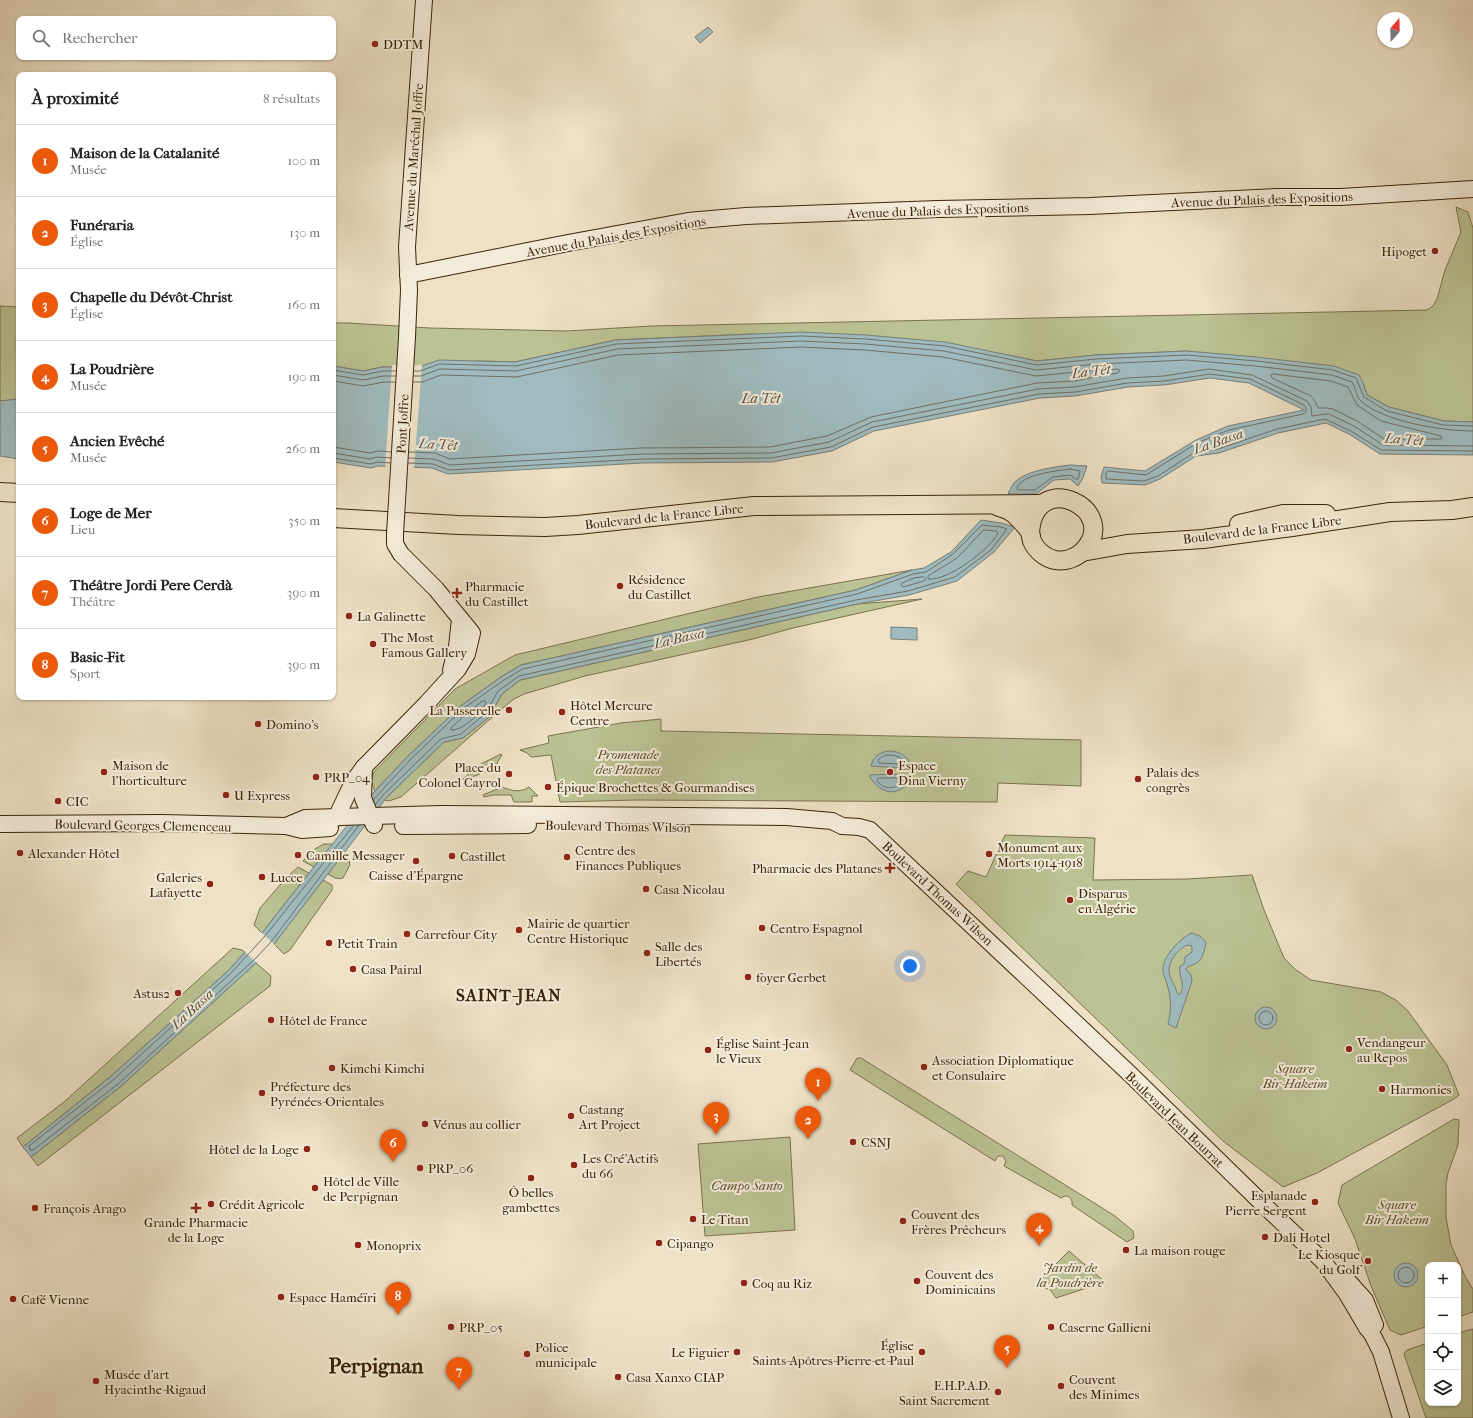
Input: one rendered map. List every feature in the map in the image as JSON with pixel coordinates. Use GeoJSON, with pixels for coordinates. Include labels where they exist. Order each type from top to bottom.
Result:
{"type":"FeatureCollection","features":[{"type":"Feature","properties":{"kind":"main road","name":"Avenue du Maréchal Joffre"},"geometry":{"type":"LineString","coordinates":[[408,314],[409,290],[407,247],[424,0]]}},
{"type":"Feature","properties":{"kind":"main road","name":"Avenue du Palais des Expositions"},"geometry":{"type":"LineString","coordinates":[[408,275],[568,242],[681,222],[746,216],[1090,206],[1275,197],[1341,197],[1472,191]]}},
{"type":"Feature","properties":{"kind":"main road","name":"Pont Joffre"},"geometry":{"type":"LineString","coordinates":[[408,314],[395,539],[400,554],[436,589],[460,619]]}},
{"type":"Feature","properties":{"kind":"main road"},"geometry":{"type":"LineString","coordinates":[[0,484],[16,486]]}},
{"type":"Feature","properties":{"kind":"main road"},"geometry":{"type":"LineString","coordinates":[[0,492],[16,493]]}},
{"type":"Feature","properties":{"kind":"main road"},"geometry":{"type":"LineString","coordinates":[[1059,498],[1068,499],[1078,503],[1086,510],[1091,518],[1092,529],[1088,546],[1074,558],[1065,560],[1055,560],[1038,550],[1030,533],[1031,522],[1035,512],[1042,504],[1059,498]]}},
{"type":"Feature","properties":{"kind":"main road","name":"Boulevard de la France Libre"},"geometry":{"type":"LineString","coordinates":[[336,518],[458,525],[545,527],[578,525],[754,506],[996,506],[1042,504]]}},
{"type":"Feature","properties":{"kind":"main road","name":"Boulevard de la France Libre"},"geometry":{"type":"LineString","coordinates":[[996,506],[1012,512],[1030,533]]}},
{"type":"Feature","properties":{"kind":"main road","name":"Boulevard de la France Libre"},"geometry":{"type":"LineString","coordinates":[[1082,552],[1127,544],[1203,539],[1390,512],[1452,510],[1473,507]]}},
{"type":"Feature","properties":{"kind":"main road","name":"Boulevard de la France Libre"},"geometry":{"type":"LineString","coordinates":[[1452,510],[1473,512]]}},
{"type":"Feature","properties":{"kind":"main road","name":"Boulevard de la France Libre"},"geometry":{"type":"LineString","coordinates":[[1092,529],[1109,540],[1127,544]]}},
{"type":"Feature","properties":{"kind":"main road"},"geometry":{"type":"LineString","coordinates":[[349,822],[344,801],[353,782],[364,767],[458,669],[467,654],[472,633],[460,619]]}},
{"type":"Feature","properties":{"kind":"main road"},"geometry":{"type":"LineString","coordinates":[[448,680],[457,647],[460,619]]}},
{"type":"Feature","properties":{"kind":"main road"},"geometry":{"type":"LineString","coordinates":[[364,767],[363,798],[372,822]]}},
{"type":"Feature","properties":{"kind":"main road","name":"Boulevard Thomas Wilson"},"geometry":{"type":"LineString","coordinates":[[349,822],[399,821],[512,825],[834,829],[842,826],[859,827],[870,830],[1026,976]]}},
{"type":"Feature","properties":{"kind":"main road","name":"Boulevard Georges Clemenceau"},"geometry":{"type":"LineString","coordinates":[[0,824],[162,823],[286,826],[302,830],[349,822]]}},
{"type":"Feature","properties":{"kind":"main road","name":"Boulevard Jean Bourrat"},"geometry":{"type":"LineString","coordinates":[[1026,976],[1130,1074],[1268,1209],[1324,1261],[1338,1270],[1364,1300],[1375,1326],[1372,1334],[1381,1352],[1401,1418]]}},
{"type":"Feature","properties":{"kind":"green space"},"geometry":{"type":"Polygon","coordinates":[[[1456,207],[1468,212],[1473,228],[1473,422],[1444,421],[1389,407],[1367,395],[1363,383],[1187,351],[1096,355],[1037,361],[1008,355],[752,334],[616,340],[515,362],[479,361],[419,367],[383,367],[363,371],[336,366],[336,323],[430,328],[567,331],[651,326],[1427,310],[1433,306],[1437,299],[1445,270],[1461,232],[1456,207]]]}},
{"type":"Feature","properties":{"kind":"green space"},"geometry":{"type":"Polygon","coordinates":[[[0,306],[16,307],[16,399],[0,401],[0,306]]]}},
{"type":"Feature","properties":{"kind":"green space"},"geometry":{"type":"Polygon","coordinates":[[[912,570],[856,590],[521,665],[501,677],[462,705],[407,757],[375,791],[372,784],[374,772],[455,689],[515,655],[758,597],[912,570]]]}},
{"type":"Feature","properties":{"kind":"green space"},"geometry":{"type":"Polygon","coordinates":[[[922,599],[793,628],[753,639],[585,676],[524,694],[514,699],[497,713],[401,797],[389,801],[384,800],[444,742],[463,738],[489,717],[502,694],[520,680],[857,604],[922,599]]]}},
{"type":"Feature","properties":{"kind":"green space","name":"Promenade des Platanes"},"geometry":{"type":"Polygon","coordinates":[[[661,719],[661,731],[1081,740],[1081,786],[998,783],[997,802],[637,800],[560,802],[551,755],[531,757],[527,753],[520,750],[549,743],[548,736],[621,723],[661,719]]]}},
{"type":"Feature","properties":{"kind":"green space"},"geometry":{"type":"Polygon","coordinates":[[[501,754],[502,755],[496,768],[485,772],[481,771],[480,774],[464,780],[463,779],[479,765],[501,754]]]}},
{"type":"Feature","properties":{"kind":"green space"},"geometry":{"type":"Polygon","coordinates":[[[502,787],[516,791],[529,787],[538,796],[532,796],[532,802],[514,802],[511,795],[493,795],[484,797],[483,795],[502,787]]]}},
{"type":"Feature","properties":{"kind":"green space","name":"Square Bir-Hakeim"},"geometry":{"type":"Polygon","coordinates":[[[1005,835],[1095,838],[1093,880],[1187,879],[1252,875],[1264,910],[1284,958],[1296,970],[1311,980],[1381,992],[1396,1000],[1408,1011],[1447,1065],[1459,1095],[1317,1173],[1283,1187],[1223,1141],[956,884],[968,871],[986,877],[1005,835]]]}},
{"type":"Feature","properties":{"kind":"green space"},"geometry":{"type":"Polygon","coordinates":[[[324,844],[333,844],[314,867],[303,861],[313,850],[324,844]]]}},
{"type":"Feature","properties":{"kind":"green space"},"geometry":{"type":"Polygon","coordinates":[[[344,852],[348,855],[350,865],[343,878],[335,878],[328,874],[344,852]]]}},
{"type":"Feature","properties":{"kind":"green space"},"geometry":{"type":"Polygon","coordinates":[[[298,867],[309,873],[262,933],[254,925],[260,908],[287,877],[298,867]]]}},
{"type":"Feature","properties":{"kind":"green space"},"geometry":{"type":"Polygon","coordinates":[[[323,880],[332,885],[332,890],[290,950],[284,954],[274,944],[323,880]]]}},
{"type":"Feature","properties":{"kind":"green space"},"geometry":{"type":"Polygon","coordinates":[[[233,948],[245,952],[229,970],[110,1077],[23,1147],[17,1138],[64,1102],[233,948]]]}},
{"type":"Feature","properties":{"kind":"green space"},"geometry":{"type":"Polygon","coordinates":[[[256,963],[271,976],[270,986],[38,1166],[31,1157],[120,1087],[256,963]]]}},
{"type":"Feature","properties":{"kind":"green space"},"geometry":{"type":"Polygon","coordinates":[[[857,1058],[861,1058],[1115,1216],[1133,1231],[1134,1238],[1127,1242],[1072,1205],[1072,1200],[1070,1198],[1065,1196],[1061,1198],[1004,1166],[1006,1161],[1003,1156],[998,1156],[995,1161],[850,1070],[857,1058]]]}},
{"type":"Feature","properties":{"kind":"green space","name":"Square Bir Hakeim"},"geometry":{"type":"Polygon","coordinates":[[[1454,1119],[1459,1120],[1458,1145],[1448,1173],[1446,1184],[1446,1217],[1451,1245],[1459,1262],[1425,1262],[1425,1327],[1401,1335],[1390,1330],[1371,1286],[1355,1239],[1338,1203],[1342,1185],[1454,1119]]]}},
{"type":"Feature","properties":{"kind":"green space","name":"Campo Santo"},"geometry":{"type":"Polygon","coordinates":[[[790,1137],[795,1230],[705,1236],[698,1144],[790,1137]]]}},
{"type":"Feature","properties":{"kind":"green space","name":"Jardin de la Poudrière"},"geometry":{"type":"Polygon","coordinates":[[[1069,1251],[1105,1282],[1056,1298],[1049,1288],[1046,1289],[1041,1284],[1044,1281],[1042,1278],[1069,1251]]]}},
{"type":"Feature","properties":{"kind":"green space","name":"Square Bir Hakeim"},"geometry":{"type":"Polygon","coordinates":[[[1461,1267],[1473,1289],[1473,1312],[1461,1316],[1461,1267]]]}},
{"type":"Feature","properties":{"kind":"green space"},"geometry":{"type":"Polygon","coordinates":[[[1473,1329],[1473,1418],[1426,1418],[1404,1354],[1407,1350],[1425,1344],[1425,1406],[1461,1406],[1461,1332],[1473,1329]]]}},
{"type":"Feature","properties":{"kind":"water"},"geometry":{"type":"Polygon","coordinates":[[[708,27],[713,32],[700,43],[695,37],[708,27]]]}},
{"type":"Feature","properties":{"kind":"water","name":"La Têt"},"geometry":{"type":"Polygon","coordinates":[[[801,332],[866,335],[945,342],[1037,361],[1096,355],[1187,351],[1334,366],[1359,375],[1367,395],[1389,407],[1444,421],[1473,422],[1473,455],[1380,454],[1349,434],[1326,423],[1278,433],[1219,453],[1196,456],[1160,479],[1145,485],[1102,483],[1101,477],[1104,467],[1145,471],[1196,440],[1228,426],[1304,410],[1249,383],[1210,378],[1164,385],[1128,387],[1075,396],[1040,398],[874,431],[832,451],[772,462],[642,463],[448,474],[432,468],[378,466],[371,468],[336,462],[336,366],[363,371],[383,367],[419,367],[439,360],[515,362],[616,340],[801,332]]]}},
{"type":"Feature","properties":{"kind":"water"},"geometry":{"type":"Polygon","coordinates":[[[16,399],[16,459],[0,456],[0,401],[16,399]]]}},
{"type":"Feature","properties":{"kind":"water"},"geometry":{"type":"Polygon","coordinates":[[[1070,465],[1087,466],[1083,478],[1078,486],[1070,479],[1054,480],[1036,494],[1008,494],[1014,483],[1022,477],[1042,470],[1070,465]]]}},
{"type":"Feature","properties":{"kind":"water","name":"La Bassa"},"geometry":{"type":"Polygon","coordinates":[[[981,520],[1002,523],[1015,527],[994,552],[957,581],[909,595],[857,604],[520,680],[502,694],[489,717],[463,738],[444,742],[387,797],[274,944],[256,963],[120,1087],[31,1157],[23,1147],[110,1077],[229,970],[262,933],[375,791],[407,757],[462,705],[501,677],[521,665],[856,590],[912,570],[924,568],[951,552],[981,520]]]}},
{"type":"Feature","properties":{"kind":"water"},"geometry":{"type":"Polygon","coordinates":[[[891,627],[917,628],[917,640],[891,639],[891,627]]]}},
{"type":"Feature","properties":{"kind":"water"},"geometry":{"type":"Polygon","coordinates":[[[888,751],[902,754],[908,759],[911,767],[899,768],[871,766],[873,760],[877,756],[888,751]]]}},
{"type":"Feature","properties":{"kind":"water"},"geometry":{"type":"Polygon","coordinates":[[[892,774],[910,776],[911,778],[902,789],[890,792],[880,788],[870,777],[870,775],[892,774]]]}},
{"type":"Feature","properties":{"kind":"water"},"geometry":{"type":"Polygon","coordinates":[[[1191,933],[1196,934],[1206,943],[1200,960],[1186,969],[1191,975],[1192,981],[1176,1028],[1168,1024],[1170,999],[1163,969],[1169,953],[1191,933]],[[1188,945],[1177,952],[1170,964],[1169,972],[1179,995],[1182,988],[1180,966],[1184,964],[1185,957],[1192,952],[1192,946],[1188,945]]]}},
{"type":"Feature","properties":{"kind":"water"},"geometry":{"type":"Polygon","coordinates":[[[1266,1007],[1274,1010],[1277,1018],[1274,1026],[1266,1029],[1258,1026],[1255,1018],[1258,1010],[1266,1007]]]}},
{"type":"Feature","properties":{"kind":"water"},"geometry":{"type":"Polygon","coordinates":[[[1406,1263],[1415,1266],[1418,1275],[1415,1284],[1406,1287],[1397,1284],[1394,1275],[1397,1266],[1406,1263]]]}},
{"type":"Feature","properties":{"kind":"pier"},"geometry":{"type":"Polygon","coordinates":[[[422,364],[414,469],[385,468],[392,365],[422,364]]]}},
{"type":"Feature","properties":{"kind":"pier"},"geometry":{"type":"Polygon","coordinates":[[[261,932],[276,946],[258,964],[244,951],[261,932]]]}},
{"type":"Feature","properties":{"kind":"place","name":"DDTM"},"geometry":{"type":"Point","coordinates":[375,44]}},
{"type":"Feature","properties":{"kind":"place","name":"Hipoget"},"geometry":{"type":"Point","coordinates":[1435,251]}},
{"type":"Feature","properties":{"kind":"place","name":"Résidence du Castillet"},"geometry":{"type":"Point","coordinates":[620,586]}},
{"type":"Feature","properties":{"kind":"place","name":"Pharmacie du Castillet"},"geometry":{"type":"Point","coordinates":[457,593]}},
{"type":"Feature","properties":{"kind":"place","name":"La Galinette"},"geometry":{"type":"Point","coordinates":[349,616]}},
{"type":"Feature","properties":{"kind":"place","name":"The Most Famous Gallery"},"geometry":{"type":"Point","coordinates":[373,644]}},
{"type":"Feature","properties":{"kind":"place","name":"La Passerelle"},"geometry":{"type":"Point","coordinates":[509,710]}},
{"type":"Feature","properties":{"kind":"place","name":"Hôtel Mercure Centre"},"geometry":{"type":"Point","coordinates":[562,712]}},
{"type":"Feature","properties":{"kind":"place","name":"Domino's"},"geometry":{"type":"Point","coordinates":[258,724]}},
{"type":"Feature","properties":{"kind":"place","name":"Maison de l'horticulture"},"geometry":{"type":"Point","coordinates":[104,772]}},
{"type":"Feature","properties":{"kind":"place","name":"Espace Dina Vierny"},"geometry":{"type":"Point","coordinates":[890,772]}},
{"type":"Feature","properties":{"kind":"place","name":"Place du Colonel Cayrol"},"geometry":{"type":"Point","coordinates":[509,774]}},
{"type":"Feature","properties":{"kind":"place","name":"PRP_04"},"geometry":{"type":"Point","coordinates":[316,777]}},
{"type":"Feature","properties":{"kind":"place","name":"Palais des congrès"},"geometry":{"type":"Point","coordinates":[1138,779]}},
{"type":"Feature","properties":{"kind":"place","name":"Épique Brochettes & Gourmandises"},"geometry":{"type":"Point","coordinates":[548,787]}},
{"type":"Feature","properties":{"kind":"place","name":"U Express"},"geometry":{"type":"Point","coordinates":[226,795]}},
{"type":"Feature","properties":{"kind":"place","name":"CIC"},"geometry":{"type":"Point","coordinates":[58,801]}},
{"type":"Feature","properties":{"kind":"place","name":"Alexander Hôtel"},"geometry":{"type":"Point","coordinates":[20,853]}},
{"type":"Feature","properties":{"kind":"place","name":"Monument aux Morts 1914-1918"},"geometry":{"type":"Point","coordinates":[989,854]}},
{"type":"Feature","properties":{"kind":"place","name":"Camille Messager"},"geometry":{"type":"Point","coordinates":[298,855]}},
{"type":"Feature","properties":{"kind":"place","name":"Castillet"},"geometry":{"type":"Point","coordinates":[452,856]}},
{"type":"Feature","properties":{"kind":"place","name":"Centre des Finances Publiques"},"geometry":{"type":"Point","coordinates":[567,857]}},
{"type":"Feature","properties":{"kind":"place","name":"Caisse d'Épargne"},"geometry":{"type":"Point","coordinates":[416,861]}},
{"type":"Feature","properties":{"kind":"place","name":"Pharmacie des Platanes"},"geometry":{"type":"Point","coordinates":[890,868]}},
{"type":"Feature","properties":{"kind":"place","name":"Lucce"},"geometry":{"type":"Point","coordinates":[262,877]}},
{"type":"Feature","properties":{"kind":"place","name":"Galeries Lafayette"},"geometry":{"type":"Point","coordinates":[210,884]}},
{"type":"Feature","properties":{"kind":"place","name":"Casa Nicolau"},"geometry":{"type":"Point","coordinates":[646,889]}},
{"type":"Feature","properties":{"kind":"place","name":"Disparus en Algérie"},"geometry":{"type":"Point","coordinates":[1070,900]}},
{"type":"Feature","properties":{"kind":"place","name":"Centro Espagnol"},"geometry":{"type":"Point","coordinates":[762,928]}},
{"type":"Feature","properties":{"kind":"place","name":"Mairie de quartier Centre Historique"},"geometry":{"type":"Point","coordinates":[519,930]}},
{"type":"Feature","properties":{"kind":"place","name":"Carrefour City"},"geometry":{"type":"Point","coordinates":[407,934]}},
{"type":"Feature","properties":{"kind":"place","name":"Petit Train"},"geometry":{"type":"Point","coordinates":[329,943]}},
{"type":"Feature","properties":{"kind":"place","name":"Salle des Libertés"},"geometry":{"type":"Point","coordinates":[647,953]}},
{"type":"Feature","properties":{"kind":"place","name":"Casa Pairal"},"geometry":{"type":"Point","coordinates":[353,969]}},
{"type":"Feature","properties":{"kind":"place","name":"foyer Gerbet"},"geometry":{"type":"Point","coordinates":[748,977]}},
{"type":"Feature","properties":{"kind":"place","name":"Astus2"},"geometry":{"type":"Point","coordinates":[178,993]}},
{"type":"Feature","properties":{"kind":"place","name":"Hôtel de France"},"geometry":{"type":"Point","coordinates":[271,1020]}},
{"type":"Feature","properties":{"kind":"place","name":"Vendangeur au Repos"},"geometry":{"type":"Point","coordinates":[1349,1049]}},
{"type":"Feature","properties":{"kind":"place","name":"Église Saint-Jean le Vieux"},"geometry":{"type":"Point","coordinates":[708,1050]}},
{"type":"Feature","properties":{"kind":"place","name":"Association Diplomatique et Consulaire"},"geometry":{"type":"Point","coordinates":[924,1067]}},
{"type":"Feature","properties":{"kind":"place","name":"Kimchi Kimchi"},"geometry":{"type":"Point","coordinates":[332,1068]}},
{"type":"Feature","properties":{"kind":"place","name":"Harmonies"},"geometry":{"type":"Point","coordinates":[1382,1089]}},
{"type":"Feature","properties":{"kind":"place","name":"Préfecture des Pyrénées-Orientales"},"geometry":{"type":"Point","coordinates":[262,1093]}},
{"type":"Feature","properties":{"kind":"place","name":"Maison de la Catalanité"},"geometry":{"type":"Point","coordinates":[818,1101]}},
{"type":"Feature","properties":{"kind":"place","name":"Castang Art Project"},"geometry":{"type":"Point","coordinates":[571,1116]}},
{"type":"Feature","properties":{"kind":"place","name":"Vénus au collier"},"geometry":{"type":"Point","coordinates":[425,1124]}},
{"type":"Feature","properties":{"kind":"place","name":"Chapelle du Dévôt-Christ"},"geometry":{"type":"Point","coordinates":[716,1135]}},
{"type":"Feature","properties":{"kind":"place","name":"Funéraria"},"geometry":{"type":"Point","coordinates":[808,1139]}},
{"type":"Feature","properties":{"kind":"place","name":"CSNJ"},"geometry":{"type":"Point","coordinates":[853,1142]}},
{"type":"Feature","properties":{"kind":"place","name":"Hôtel de la Loge"},"geometry":{"type":"Point","coordinates":[307,1149]}},
{"type":"Feature","properties":{"kind":"place","name":"Loge de Mer"},"geometry":{"type":"Point","coordinates":[393,1162]}},
{"type":"Feature","properties":{"kind":"place","name":"Les Cré'Actifs du 66"},"geometry":{"type":"Point","coordinates":[574,1165]}},
{"type":"Feature","properties":{"kind":"place","name":"PRP_06"},"geometry":{"type":"Point","coordinates":[420,1168]}},
{"type":"Feature","properties":{"kind":"place","name":"Ô belles gambettes"},"geometry":{"type":"Point","coordinates":[531,1178]}},
{"type":"Feature","properties":{"kind":"place","name":"Hôtel de Ville de Perpignan"},"geometry":{"type":"Point","coordinates":[315,1188]}},
{"type":"Feature","properties":{"kind":"place","name":"Esplanade Pierre Sergent"},"geometry":{"type":"Point","coordinates":[1315,1202]}},
{"type":"Feature","properties":{"kind":"place","name":"Crédit Agricole"},"geometry":{"type":"Point","coordinates":[211,1204]}},
{"type":"Feature","properties":{"kind":"place","name":"François Arago"},"geometry":{"type":"Point","coordinates":[35,1208]}},
{"type":"Feature","properties":{"kind":"place","name":"Grande Pharmacie de la Loge"},"geometry":{"type":"Point","coordinates":[196,1208]}},
{"type":"Feature","properties":{"kind":"place","name":"Le Titan"},"geometry":{"type":"Point","coordinates":[693,1219]}},
{"type":"Feature","properties":{"kind":"place","name":"Couvent des Frères Prêcheurs"},"geometry":{"type":"Point","coordinates":[903,1221]}},
{"type":"Feature","properties":{"kind":"place","name":"Dali Hotel"},"geometry":{"type":"Point","coordinates":[1265,1237]}},
{"type":"Feature","properties":{"kind":"place","name":"Cipango"},"geometry":{"type":"Point","coordinates":[659,1243]}},
{"type":"Feature","properties":{"kind":"place","name":"Monoprix"},"geometry":{"type":"Point","coordinates":[358,1245]}},
{"type":"Feature","properties":{"kind":"place","name":"La Poudrière"},"geometry":{"type":"Point","coordinates":[1039,1246]}},
{"type":"Feature","properties":{"kind":"place","name":"La maison rouge"},"geometry":{"type":"Point","coordinates":[1126,1250]}},
{"type":"Feature","properties":{"kind":"place","name":"Le Kiosque du Golf"},"geometry":{"type":"Point","coordinates":[1368,1261]}},
{"type":"Feature","properties":{"kind":"place","name":"Couvent des Dominicains"},"geometry":{"type":"Point","coordinates":[917,1281]}},
{"type":"Feature","properties":{"kind":"place","name":"Coq au Riz"},"geometry":{"type":"Point","coordinates":[744,1283]}},
{"type":"Feature","properties":{"kind":"place","name":"Espace Haméïri"},"geometry":{"type":"Point","coordinates":[281,1297]}},
{"type":"Feature","properties":{"kind":"place","name":"Café Vienne"},"geometry":{"type":"Point","coordinates":[13,1299]}},
{"type":"Feature","properties":{"kind":"place","name":"Basic-Fit"},"geometry":{"type":"Point","coordinates":[398,1315]}},
{"type":"Feature","properties":{"kind":"place","name":"PRP_05"},"geometry":{"type":"Point","coordinates":[451,1327]}},
{"type":"Feature","properties":{"kind":"place","name":"Caserne Gallieni"},"geometry":{"type":"Point","coordinates":[1051,1327]}},
{"type":"Feature","properties":{"kind":"place","name":"Le Figuier"},"geometry":{"type":"Point","coordinates":[737,1352]}},
{"type":"Feature","properties":{"kind":"place","name":"Église Saints-Apôtres-Pierre-et-Paul"},"geometry":{"type":"Point","coordinates":[922,1352]}},
{"type":"Feature","properties":{"kind":"place","name":"Police municipale"},"geometry":{"type":"Point","coordinates":[527,1354]}},
{"type":"Feature","properties":{"kind":"place","name":"Ancien Evêché"},"geometry":{"type":"Point","coordinates":[1007,1368]}},
{"type":"Feature","properties":{"kind":"place","name":"Casa Xanxo CIAP"},"geometry":{"type":"Point","coordinates":[618,1377]}},
{"type":"Feature","properties":{"kind":"place","name":"Musée d'art Hyacinthe-Rigaud"},"geometry":{"type":"Point","coordinates":[96,1381]}},
{"type":"Feature","properties":{"kind":"place","name":"Couvent des Minimes"},"geometry":{"type":"Point","coordinates":[1061,1386]}},
{"type":"Feature","properties":{"kind":"place","name":"Théâtre Jordi Pere Cerdà"},"geometry":{"type":"Point","coordinates":[459,1390]}},
{"type":"Feature","properties":{"kind":"place","name":"E.H.P.A.D. Saint Sacrement"},"geometry":{"type":"Point","coordinates":[998,1392]}},
{"type":"Feature","properties":{"kind":"district","name":"SAINT-JEAN"},"geometry":{"type":"Point","coordinates":[509,995]}},
{"type":"Feature","properties":{"kind":"district","name":"Perpignan"},"geometry":{"type":"Point","coordinates":[376,1366]}}]}
